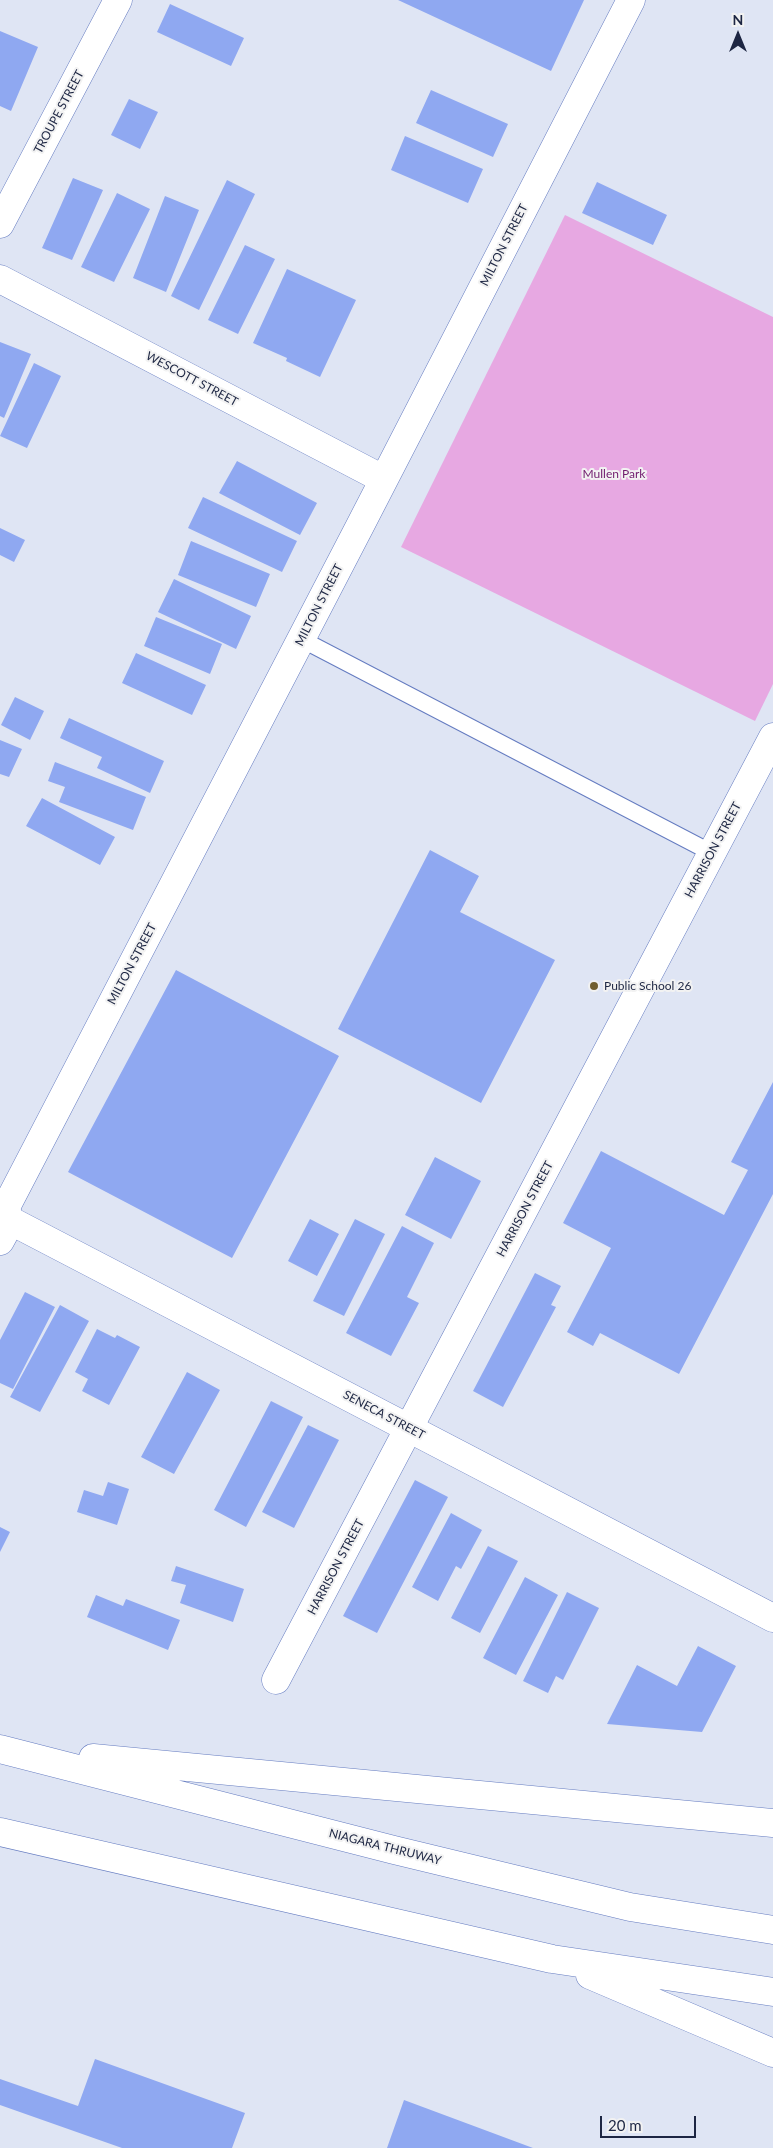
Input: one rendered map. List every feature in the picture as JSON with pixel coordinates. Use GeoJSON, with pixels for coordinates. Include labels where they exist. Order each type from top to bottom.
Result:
{"type":"FeatureCollection","features":[{"type":"Feature","properties":{"kind":"main road","name":"TROUPE STREET"},"geometry":{"type":"LineString","coordinates":[[0,224],[118,0]]}},
{"type":"Feature","properties":{"kind":"main road","name":"MILTON STREET"},"geometry":{"type":"LineString","coordinates":[[4,1219],[631,0]]}},
{"type":"Feature","properties":{"kind":"main road","name":"WESCOTT STREET"},"geometry":{"type":"LineString","coordinates":[[0,279],[383,479]]}},
{"type":"Feature","properties":{"kind":"main road","name":"HARRISON STREET"},"geometry":{"type":"LineString","coordinates":[[276,1680],[773,737]]}},
{"type":"Feature","properties":{"kind":"main road","name":"SENECA STREET"},"geometry":{"type":"LineString","coordinates":[[4,1219],[773,1618]]}},
{"type":"Feature","properties":{"kind":"main road"},"geometry":{"type":"LineString","coordinates":[[3,1749],[773,1823]]}},
{"type":"Feature","properties":{"kind":"main road","name":"NIAGARA THRUWAY"},"geometry":{"type":"LineString","coordinates":[[3,1749],[385,1847],[630,1907],[773,1930]]}},
{"type":"Feature","properties":{"kind":"main road"},"geometry":{"type":"LineString","coordinates":[[0,1832],[552,1959],[773,1992]]}},
{"type":"Feature","properties":{"kind":"main road"},"geometry":{"type":"LineString","coordinates":[[552,1959],[773,2053]]}},
{"type":"Feature","properties":{"kind":"lane"},"geometry":{"type":"LineString","coordinates":[[302,639],[712,853]]}},
{"type":"Feature","properties":{"kind":"green space","name":"Mullen Park"},"geometry":{"type":"Polygon","coordinates":[[[565,215],[773,317],[773,684],[755,721],[401,547],[565,215]]]}},
{"type":"Feature","properties":{"kind":"building"},"geometry":{"type":"Polygon","coordinates":[[[398,0],[584,0],[551,71],[398,0]]]}},
{"type":"Feature","properties":{"kind":"building"},"geometry":{"type":"Polygon","coordinates":[[[170,4],[244,38],[231,66],[157,32],[170,4]]]}},
{"type":"Feature","properties":{"kind":"building"},"geometry":{"type":"Polygon","coordinates":[[[0,31],[38,47],[11,111],[0,106],[0,31]]]}},
{"type":"Feature","properties":{"kind":"building"},"geometry":{"type":"Polygon","coordinates":[[[431,90],[508,124],[493,157],[416,123],[431,90]]]}},
{"type":"Feature","properties":{"kind":"building"},"geometry":{"type":"Polygon","coordinates":[[[129,99],[158,112],[140,149],[111,135],[129,99]]]}},
{"type":"Feature","properties":{"kind":"building"},"geometry":{"type":"Polygon","coordinates":[[[405,136],[483,169],[468,203],[391,170],[405,136]]]}},
{"type":"Feature","properties":{"kind":"building"},"geometry":{"type":"Polygon","coordinates":[[[73,178],[103,190],[72,260],[42,248],[73,178]]]}},
{"type":"Feature","properties":{"kind":"building"},"geometry":{"type":"Polygon","coordinates":[[[227,180],[255,194],[199,310],[171,296],[227,180]]]}},
{"type":"Feature","properties":{"kind":"building"},"geometry":{"type":"Polygon","coordinates":[[[597,182],[667,215],[653,245],[582,213],[597,182]]]}},
{"type":"Feature","properties":{"kind":"building"},"geometry":{"type":"Polygon","coordinates":[[[117,193],[150,209],[114,282],[81,267],[117,193]]]}},
{"type":"Feature","properties":{"kind":"building"},"geometry":{"type":"Polygon","coordinates":[[[165,196],[199,210],[166,292],[133,278],[165,196]]]}},
{"type":"Feature","properties":{"kind":"building"},"geometry":{"type":"Polygon","coordinates":[[[245,245],[275,259],[238,334],[208,320],[245,245]]]}},
{"type":"Feature","properties":{"kind":"building"},"geometry":{"type":"Polygon","coordinates":[[[287,269],[356,300],[320,377],[286,361],[287,358],[253,343],[287,269]]]}},
{"type":"Feature","properties":{"kind":"building"},"geometry":{"type":"Polygon","coordinates":[[[0,342],[31,354],[4,418],[0,416],[0,342]]]}},
{"type":"Feature","properties":{"kind":"building"},"geometry":{"type":"Polygon","coordinates":[[[34,363],[61,376],[27,448],[0,436],[34,363]]]}},
{"type":"Feature","properties":{"kind":"building"},"geometry":{"type":"Polygon","coordinates":[[[237,461],[317,503],[300,535],[219,493],[237,461]]]}},
{"type":"Feature","properties":{"kind":"building"},"geometry":{"type":"Polygon","coordinates":[[[203,497],[297,541],[282,572],[188,528],[203,497]]]}},
{"type":"Feature","properties":{"kind":"building"},"geometry":{"type":"Polygon","coordinates":[[[0,528],[25,540],[14,562],[0,555],[0,528]]]}},
{"type":"Feature","properties":{"kind":"building"},"geometry":{"type":"Polygon","coordinates":[[[191,541],[270,574],[256,607],[178,575],[191,541]]]}},
{"type":"Feature","properties":{"kind":"building"},"geometry":{"type":"Polygon","coordinates":[[[174,579],[251,616],[236,649],[158,612],[174,579]]]}},
{"type":"Feature","properties":{"kind":"building"},"geometry":{"type":"Polygon","coordinates":[[[156,617],[222,644],[210,674],[144,646],[156,617]]]}},
{"type":"Feature","properties":{"kind":"building"},"geometry":{"type":"Polygon","coordinates":[[[136,653],[206,685],[192,715],[122,683],[136,653]]]}},
{"type":"Feature","properties":{"kind":"building"},"geometry":{"type":"Polygon","coordinates":[[[15,697],[44,711],[30,740],[1,725],[15,697]]]}},
{"type":"Feature","properties":{"kind":"building"},"geometry":{"type":"Polygon","coordinates":[[[69,718],[164,761],[150,793],[97,768],[102,757],[60,738],[69,718]]]}},
{"type":"Feature","properties":{"kind":"building"},"geometry":{"type":"Polygon","coordinates":[[[0,740],[22,749],[9,777],[0,774],[0,740]]]}},
{"type":"Feature","properties":{"kind":"building"},"geometry":{"type":"Polygon","coordinates":[[[55,762],[146,797],[133,830],[59,802],[65,787],[48,781],[55,762]]]}},
{"type":"Feature","properties":{"kind":"building"},"geometry":{"type":"Polygon","coordinates":[[[42,798],[115,837],[100,865],[26,826],[42,798]]]}},
{"type":"Feature","properties":{"kind":"building"},"geometry":{"type":"Polygon","coordinates":[[[430,850],[479,876],[460,912],[555,960],[481,1103],[338,1029],[430,850]]]}},
{"type":"Feature","properties":{"kind":"building"},"geometry":{"type":"Polygon","coordinates":[[[176,970],[339,1056],[232,1258],[68,1172],[176,970]]]}},
{"type":"Feature","properties":{"kind":"building"},"geometry":{"type":"Polygon","coordinates":[[[773,1082],[773,1194],[679,1374],[600,1333],[593,1346],[567,1332],[611,1248],[563,1223],[601,1151],[724,1215],[748,1170],[731,1162],[773,1082]]]}},
{"type":"Feature","properties":{"kind":"building"},"geometry":{"type":"Polygon","coordinates":[[[435,1157],[481,1181],[451,1239],[405,1215],[435,1157]]]}},
{"type":"Feature","properties":{"kind":"building"},"geometry":{"type":"Polygon","coordinates":[[[310,1219],[339,1234],[317,1276],[288,1261],[310,1219]]]}},
{"type":"Feature","properties":{"kind":"building"},"geometry":{"type":"Polygon","coordinates":[[[355,1219],[385,1234],[344,1316],[313,1301],[355,1219]]]}},
{"type":"Feature","properties":{"kind":"building"},"geometry":{"type":"Polygon","coordinates":[[[402,1226],[434,1243],[407,1297],[419,1303],[391,1356],[346,1333],[402,1226]]]}},
{"type":"Feature","properties":{"kind":"building"},"geometry":{"type":"Polygon","coordinates":[[[535,1273],[561,1286],[551,1305],[556,1307],[503,1407],[473,1391],[535,1273]]]}},
{"type":"Feature","properties":{"kind":"building"},"geometry":{"type":"Polygon","coordinates":[[[25,1292],[55,1307],[13,1389],[0,1383],[0,1340],[25,1292]]]}},
{"type":"Feature","properties":{"kind":"building"},"geometry":{"type":"Polygon","coordinates":[[[60,1305],[89,1321],[40,1412],[10,1397],[60,1305]]]}},
{"type":"Feature","properties":{"kind":"building"},"geometry":{"type":"Polygon","coordinates":[[[97,1329],[115,1338],[117,1335],[140,1347],[109,1405],[82,1391],[88,1379],[75,1372],[97,1329]]]}},
{"type":"Feature","properties":{"kind":"building"},"geometry":{"type":"Polygon","coordinates":[[[187,1372],[220,1390],[174,1474],[141,1457],[187,1372]]]}},
{"type":"Feature","properties":{"kind":"building"},"geometry":{"type":"Polygon","coordinates":[[[271,1401],[303,1417],[246,1527],[214,1510],[271,1401]]]}},
{"type":"Feature","properties":{"kind":"building"},"geometry":{"type":"Polygon","coordinates":[[[308,1425],[339,1440],[294,1528],[262,1512],[308,1425]]]}},
{"type":"Feature","properties":{"kind":"building"},"geometry":{"type":"Polygon","coordinates":[[[415,1480],[448,1497],[377,1633],[343,1616],[415,1480]]]}},
{"type":"Feature","properties":{"kind":"building"},"geometry":{"type":"Polygon","coordinates":[[[108,1482],[129,1489],[117,1525],[77,1512],[84,1490],[103,1496],[108,1482]]]}},
{"type":"Feature","properties":{"kind":"building"},"geometry":{"type":"Polygon","coordinates":[[[451,1513],[482,1530],[461,1569],[456,1566],[438,1601],[412,1587],[451,1513]]]}},
{"type":"Feature","properties":{"kind":"building"},"geometry":{"type":"Polygon","coordinates":[[[0,1527],[10,1532],[0,1552],[0,1527]]]}},
{"type":"Feature","properties":{"kind":"building"},"geometry":{"type":"Polygon","coordinates":[[[488,1546],[518,1561],[480,1633],[451,1618],[488,1546]]]}},
{"type":"Feature","properties":{"kind":"building"},"geometry":{"type":"Polygon","coordinates":[[[176,1566],[244,1589],[233,1622],[180,1603],[186,1585],[171,1581],[176,1566]]]}},
{"type":"Feature","properties":{"kind":"building"},"geometry":{"type":"Polygon","coordinates":[[[525,1577],[558,1595],[516,1675],[483,1658],[525,1577]]]}},
{"type":"Feature","properties":{"kind":"building"},"geometry":{"type":"Polygon","coordinates":[[[567,1592],[599,1608],[563,1680],[556,1676],[548,1693],[523,1681],[567,1592]]]}},
{"type":"Feature","properties":{"kind":"building"},"geometry":{"type":"Polygon","coordinates":[[[96,1595],[123,1606],[126,1599],[180,1620],[168,1650],[87,1617],[96,1595]]]}},
{"type":"Feature","properties":{"kind":"building"},"geometry":{"type":"Polygon","coordinates":[[[698,1646],[736,1666],[702,1732],[607,1724],[637,1665],[677,1686],[698,1646]]]}},
{"type":"Feature","properties":{"kind":"building"},"geometry":{"type":"Polygon","coordinates":[[[95,2059],[245,2113],[232,2148],[122,2148],[0,2105],[0,2079],[78,2106],[95,2059]]]}},
{"type":"Feature","properties":{"kind":"building"},"geometry":{"type":"Polygon","coordinates":[[[404,2100],[533,2148],[387,2148],[404,2100]]]}},
{"type":"Feature","properties":{"kind":"place","name":"Public School 26"},"geometry":{"type":"Point","coordinates":[594,986]}}]}
